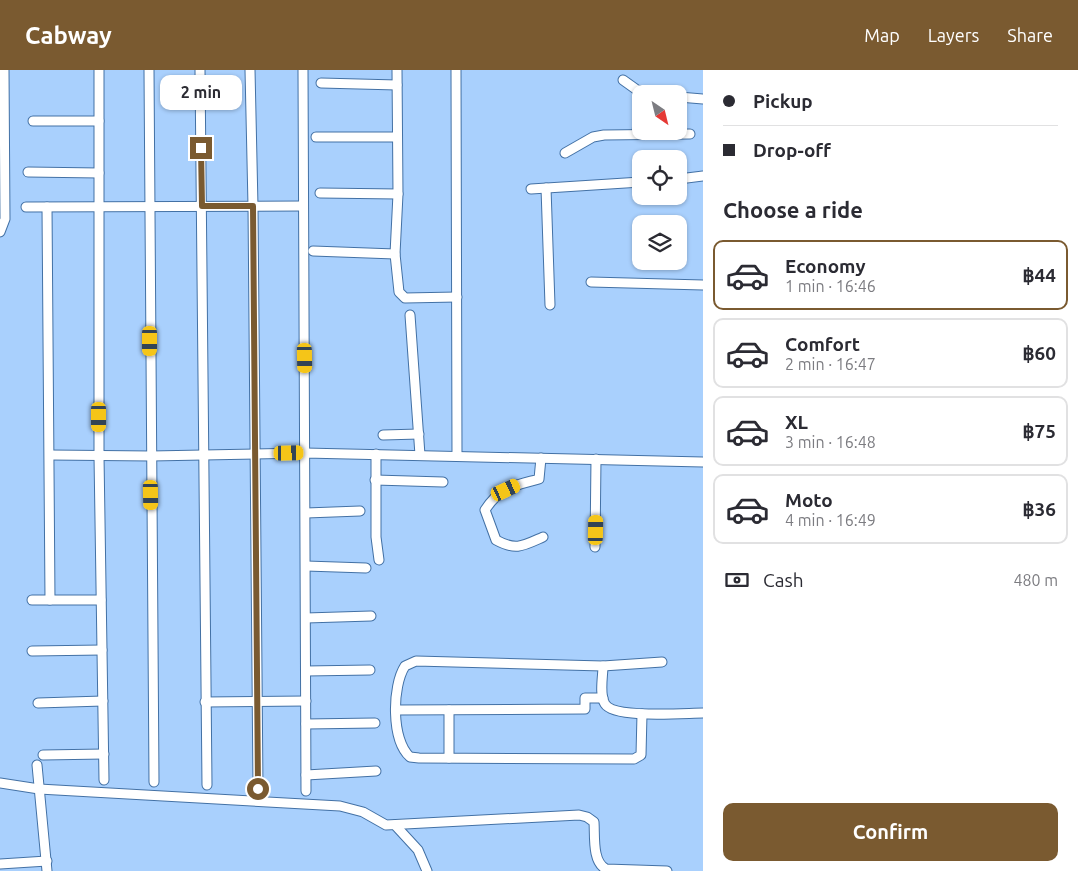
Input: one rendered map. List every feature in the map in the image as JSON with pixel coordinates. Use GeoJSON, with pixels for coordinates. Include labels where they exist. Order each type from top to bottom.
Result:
{"type":"FeatureCollection","features":[{"type":"Feature","properties":{"kind":"street"},"geometry":{"type":"LineString","coordinates":[[0,232],[5,220],[4,70]]}},
{"type":"Feature","properties":{"kind":"street"},"geometry":{"type":"LineString","coordinates":[[93,70],[99,70],[99,456],[104,780]]}},
{"type":"Feature","properties":{"kind":"street"},"geometry":{"type":"LineString","coordinates":[[149,70],[154,782]]}},
{"type":"Feature","properties":{"kind":"street"},"geometry":{"type":"LineString","coordinates":[[200,70],[207,785]]}},
{"type":"Feature","properties":{"kind":"street"},"geometry":{"type":"LineString","coordinates":[[250,70],[256,454],[258,789]]}},
{"type":"Feature","properties":{"kind":"street"},"geometry":{"type":"LineString","coordinates":[[303,70],[306,791]]}},
{"type":"Feature","properties":{"kind":"street"},"geometry":{"type":"LineString","coordinates":[[397,70],[398,194],[395,254],[399,292],[402,297],[406,298],[457,297]]}},
{"type":"Feature","properties":{"kind":"street"},"geometry":{"type":"LineString","coordinates":[[456,70],[458,456]]}},
{"type":"Feature","properties":{"kind":"street"},"geometry":{"type":"LineString","coordinates":[[623,80],[632,87]]}},
{"type":"Feature","properties":{"kind":"street"},"geometry":{"type":"LineString","coordinates":[[321,83],[397,85]]}},
{"type":"Feature","properties":{"kind":"street"},"geometry":{"type":"LineString","coordinates":[[688,98],[703,99]]}},
{"type":"Feature","properties":{"kind":"street"},"geometry":{"type":"LineString","coordinates":[[33,121],[99,121]]}},
{"type":"Feature","properties":{"kind":"street"},"geometry":{"type":"LineString","coordinates":[[565,153],[592,137],[632,134]]}},
{"type":"Feature","properties":{"kind":"street"},"geometry":{"type":"LineString","coordinates":[[316,137],[397,137]]}},
{"type":"Feature","properties":{"kind":"street"},"geometry":{"type":"LineString","coordinates":[[28,172],[99,173]]}},
{"type":"Feature","properties":{"kind":"street"},"geometry":{"type":"LineString","coordinates":[[687,178],[703,176]]}},
{"type":"Feature","properties":{"kind":"street"},"geometry":{"type":"LineString","coordinates":[[531,189],[632,183]]}},
{"type":"Feature","properties":{"kind":"street"},"geometry":{"type":"LineString","coordinates":[[546,188],[550,305]]}},
{"type":"Feature","properties":{"kind":"street"},"geometry":{"type":"LineString","coordinates":[[320,193],[398,194]]}},
{"type":"Feature","properties":{"kind":"street"},"geometry":{"type":"LineString","coordinates":[[26,207],[304,206]]}},
{"type":"Feature","properties":{"kind":"street"},"geometry":{"type":"LineString","coordinates":[[47,207],[50,600]]}},
{"type":"Feature","properties":{"kind":"street"},"geometry":{"type":"LineString","coordinates":[[314,251],[395,254]]}},
{"type":"Feature","properties":{"kind":"street"},"geometry":{"type":"LineString","coordinates":[[591,282],[703,285]]}},
{"type":"Feature","properties":{"kind":"street"},"geometry":{"type":"LineString","coordinates":[[410,315],[420,455]]}},
{"type":"Feature","properties":{"kind":"street"},"geometry":{"type":"LineString","coordinates":[[383,434],[419,434]]}},
{"type":"Feature","properties":{"kind":"street"},"geometry":{"type":"LineString","coordinates":[[50,455],[151,456],[306,453],[703,462]]}},
{"type":"Feature","properties":{"kind":"street"},"geometry":{"type":"LineString","coordinates":[[376,454],[375,480],[379,560]]}},
{"type":"Feature","properties":{"kind":"street"},"geometry":{"type":"LineString","coordinates":[[542,458],[539,479],[517,485],[496,494],[485,510],[496,540],[508,546],[520,547],[543,537]]}},
{"type":"Feature","properties":{"kind":"street"},"geometry":{"type":"LineString","coordinates":[[596,459],[596,547]]}},
{"type":"Feature","properties":{"kind":"street"},"geometry":{"type":"LineString","coordinates":[[375,480],[443,482]]}},
{"type":"Feature","properties":{"kind":"street"},"geometry":{"type":"LineString","coordinates":[[306,513],[360,511]]}},
{"type":"Feature","properties":{"kind":"street"},"geometry":{"type":"LineString","coordinates":[[306,566],[366,568]]}},
{"type":"Feature","properties":{"kind":"street"},"geometry":{"type":"LineString","coordinates":[[32,600],[101,600]]}},
{"type":"Feature","properties":{"kind":"street"},"geometry":{"type":"LineString","coordinates":[[306,618],[371,616]]}},
{"type":"Feature","properties":{"kind":"street"},"geometry":{"type":"LineString","coordinates":[[32,651],[102,650]]}},
{"type":"Feature","properties":{"kind":"street"},"geometry":{"type":"LineString","coordinates":[[642,714],[641,754],[634,759],[410,757],[405,752],[396,724],[397,688],[405,666],[416,661],[603,666],[662,662]]}},
{"type":"Feature","properties":{"kind":"street"},"geometry":{"type":"LineString","coordinates":[[603,666],[603,698],[605,704],[613,711],[642,714],[703,713]]}},
{"type":"Feature","properties":{"kind":"street"},"geometry":{"type":"LineString","coordinates":[[306,671],[370,670]]}},
{"type":"Feature","properties":{"kind":"street"},"geometry":{"type":"LineString","coordinates":[[396,710],[585,710],[585,698],[603,698]]}},
{"type":"Feature","properties":{"kind":"street"},"geometry":{"type":"LineString","coordinates":[[38,702],[103,701]]}},
{"type":"Feature","properties":{"kind":"street"},"geometry":{"type":"LineString","coordinates":[[205,702],[306,701]]}},
{"type":"Feature","properties":{"kind":"street"},"geometry":{"type":"LineString","coordinates":[[449,710],[449,758]]}},
{"type":"Feature","properties":{"kind":"street"},"geometry":{"type":"LineString","coordinates":[[306,724],[375,723]]}},
{"type":"Feature","properties":{"kind":"street"},"geometry":{"type":"LineString","coordinates":[[43,755],[104,754]]}},
{"type":"Feature","properties":{"kind":"street"},"geometry":{"type":"LineString","coordinates":[[37,765],[47,871]]}},
{"type":"Feature","properties":{"kind":"street"},"geometry":{"type":"LineString","coordinates":[[306,775],[376,771]]}},
{"type":"Feature","properties":{"kind":"street"},"geometry":{"type":"LineString","coordinates":[[0,783],[38,789],[340,806],[362,812],[386,825],[587,817],[594,822],[597,859],[602,869],[667,871]]}},
{"type":"Feature","properties":{"kind":"street"},"geometry":{"type":"LineString","coordinates":[[395,825],[418,850],[427,871]]}},
{"type":"Feature","properties":{"kind":"street"},"geometry":{"type":"LineString","coordinates":[[0,864],[47,861]]}},
{"type":"Feature","properties":{"kind":"route"},"geometry":{"type":"LineString","coordinates":[[201,148],[202,206],[253,206],[258,789]]}}]}
